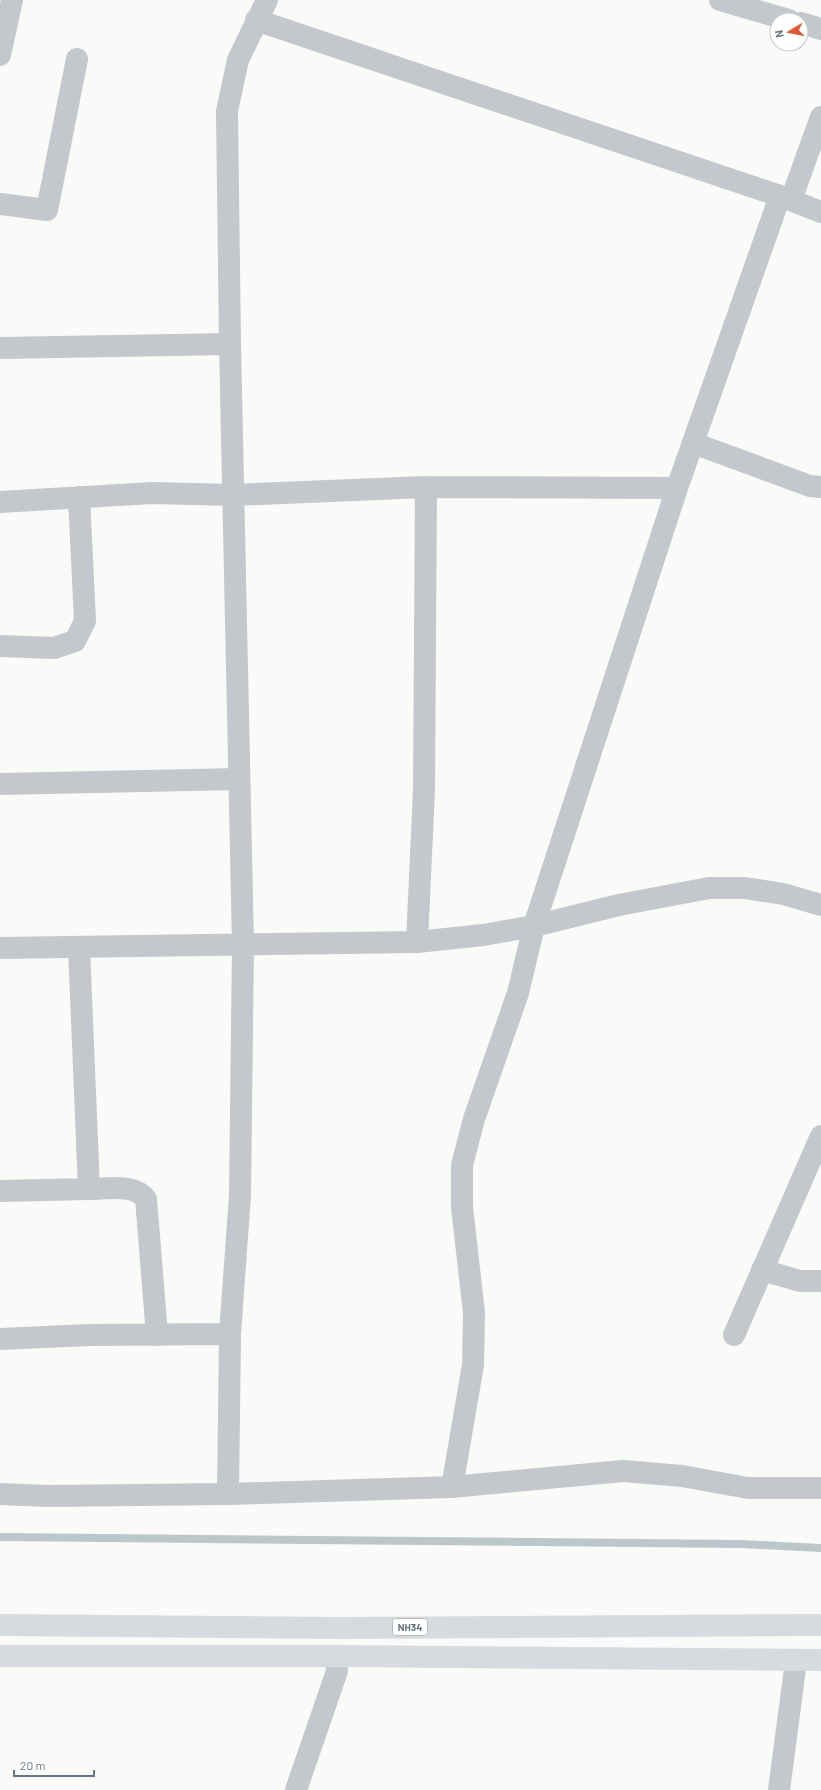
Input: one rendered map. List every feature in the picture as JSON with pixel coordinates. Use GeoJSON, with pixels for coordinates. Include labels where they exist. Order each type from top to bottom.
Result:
{"type":"FeatureCollection","features":[{"type":"Feature","properties":{"kind":"highway","name":"NH34"},"geometry":{"type":"LineString","coordinates":[[0,1625],[340,1628],[821,1625]]}},
{"type":"Feature","properties":{"kind":"highway"},"geometry":{"type":"LineString","coordinates":[[0,1656],[336,1656],[796,1661],[821,1660]]}},
{"type":"Feature","properties":{"kind":"street"},"geometry":{"type":"LineString","coordinates":[[0,55],[12,0]]}},
{"type":"Feature","properties":{"kind":"street"},"geometry":{"type":"LineString","coordinates":[[228,1494],[230,1334],[240,1195],[243,945],[230,344],[228,111],[238,60],[256,20],[267,0]]}},
{"type":"Feature","properties":{"kind":"street"},"geometry":{"type":"LineString","coordinates":[[720,0],[769,14]]}},
{"type":"Feature","properties":{"kind":"street"},"geometry":{"type":"LineString","coordinates":[[256,20],[785,198],[821,212]]}},
{"type":"Feature","properties":{"kind":"street"},"geometry":{"type":"LineString","coordinates":[[809,25],[821,29]]}},
{"type":"Feature","properties":{"kind":"street"},"geometry":{"type":"LineString","coordinates":[[0,204],[47,210],[77,59]]}},
{"type":"Feature","properties":{"kind":"street"},"geometry":{"type":"LineString","coordinates":[[452,1487],[473,1365],[474,1313],[462,1207],[462,1165],[474,1119],[518,993],[534,926],[677,488],[785,198],[821,117]]}},
{"type":"Feature","properties":{"kind":"street"},"geometry":{"type":"LineString","coordinates":[[0,348],[230,344]]}},
{"type":"Feature","properties":{"kind":"street"},"geometry":{"type":"LineString","coordinates":[[693,443],[810,486],[821,487]]}},
{"type":"Feature","properties":{"kind":"street"},"geometry":{"type":"LineString","coordinates":[[0,502],[152,493],[233,495],[426,487],[677,488]]}},
{"type":"Feature","properties":{"kind":"street"},"geometry":{"type":"LineString","coordinates":[[417,942],[424,789],[426,487]]}},
{"type":"Feature","properties":{"kind":"street"},"geometry":{"type":"LineString","coordinates":[[0,646],[54,648],[76,641],[85,621],[79,497]]}},
{"type":"Feature","properties":{"kind":"street"},"geometry":{"type":"LineString","coordinates":[[0,784],[239,778]]}},
{"type":"Feature","properties":{"kind":"street"},"geometry":{"type":"LineString","coordinates":[[0,948],[417,942],[483,935],[534,926],[619,905],[709,888],[745,888],[782,894],[821,905]]}},
{"type":"Feature","properties":{"kind":"street"},"geometry":{"type":"LineString","coordinates":[[79,948],[89,1189]]}},
{"type":"Feature","properties":{"kind":"street"},"geometry":{"type":"LineString","coordinates":[[734,1335],[821,1136]]}},
{"type":"Feature","properties":{"kind":"street"},"geometry":{"type":"LineString","coordinates":[[0,1191],[132,1189],[141,1193],[146,1199],[157,1335]]}},
{"type":"Feature","properties":{"kind":"street"},"geometry":{"type":"LineString","coordinates":[[762,1270],[800,1281],[821,1281]]}},
{"type":"Feature","properties":{"kind":"street"},"geometry":{"type":"LineString","coordinates":[[0,1339],[230,1334]]}},
{"type":"Feature","properties":{"kind":"street"},"geometry":{"type":"LineString","coordinates":[[0,1494],[47,1496],[228,1494],[452,1487],[623,1471],[682,1476],[748,1488],[821,1488]]}},
{"type":"Feature","properties":{"kind":"street"},"geometry":{"type":"LineString","coordinates":[[296,1790],[337,1671],[336,1656]]}},
{"type":"Feature","properties":{"kind":"street"},"geometry":{"type":"LineString","coordinates":[[779,1790],[796,1661]]}},
{"type":"Feature","properties":{"kind":"waterway"},"geometry":{"type":"LineString","coordinates":[[0,1537],[741,1544],[821,1548]]}}]}
